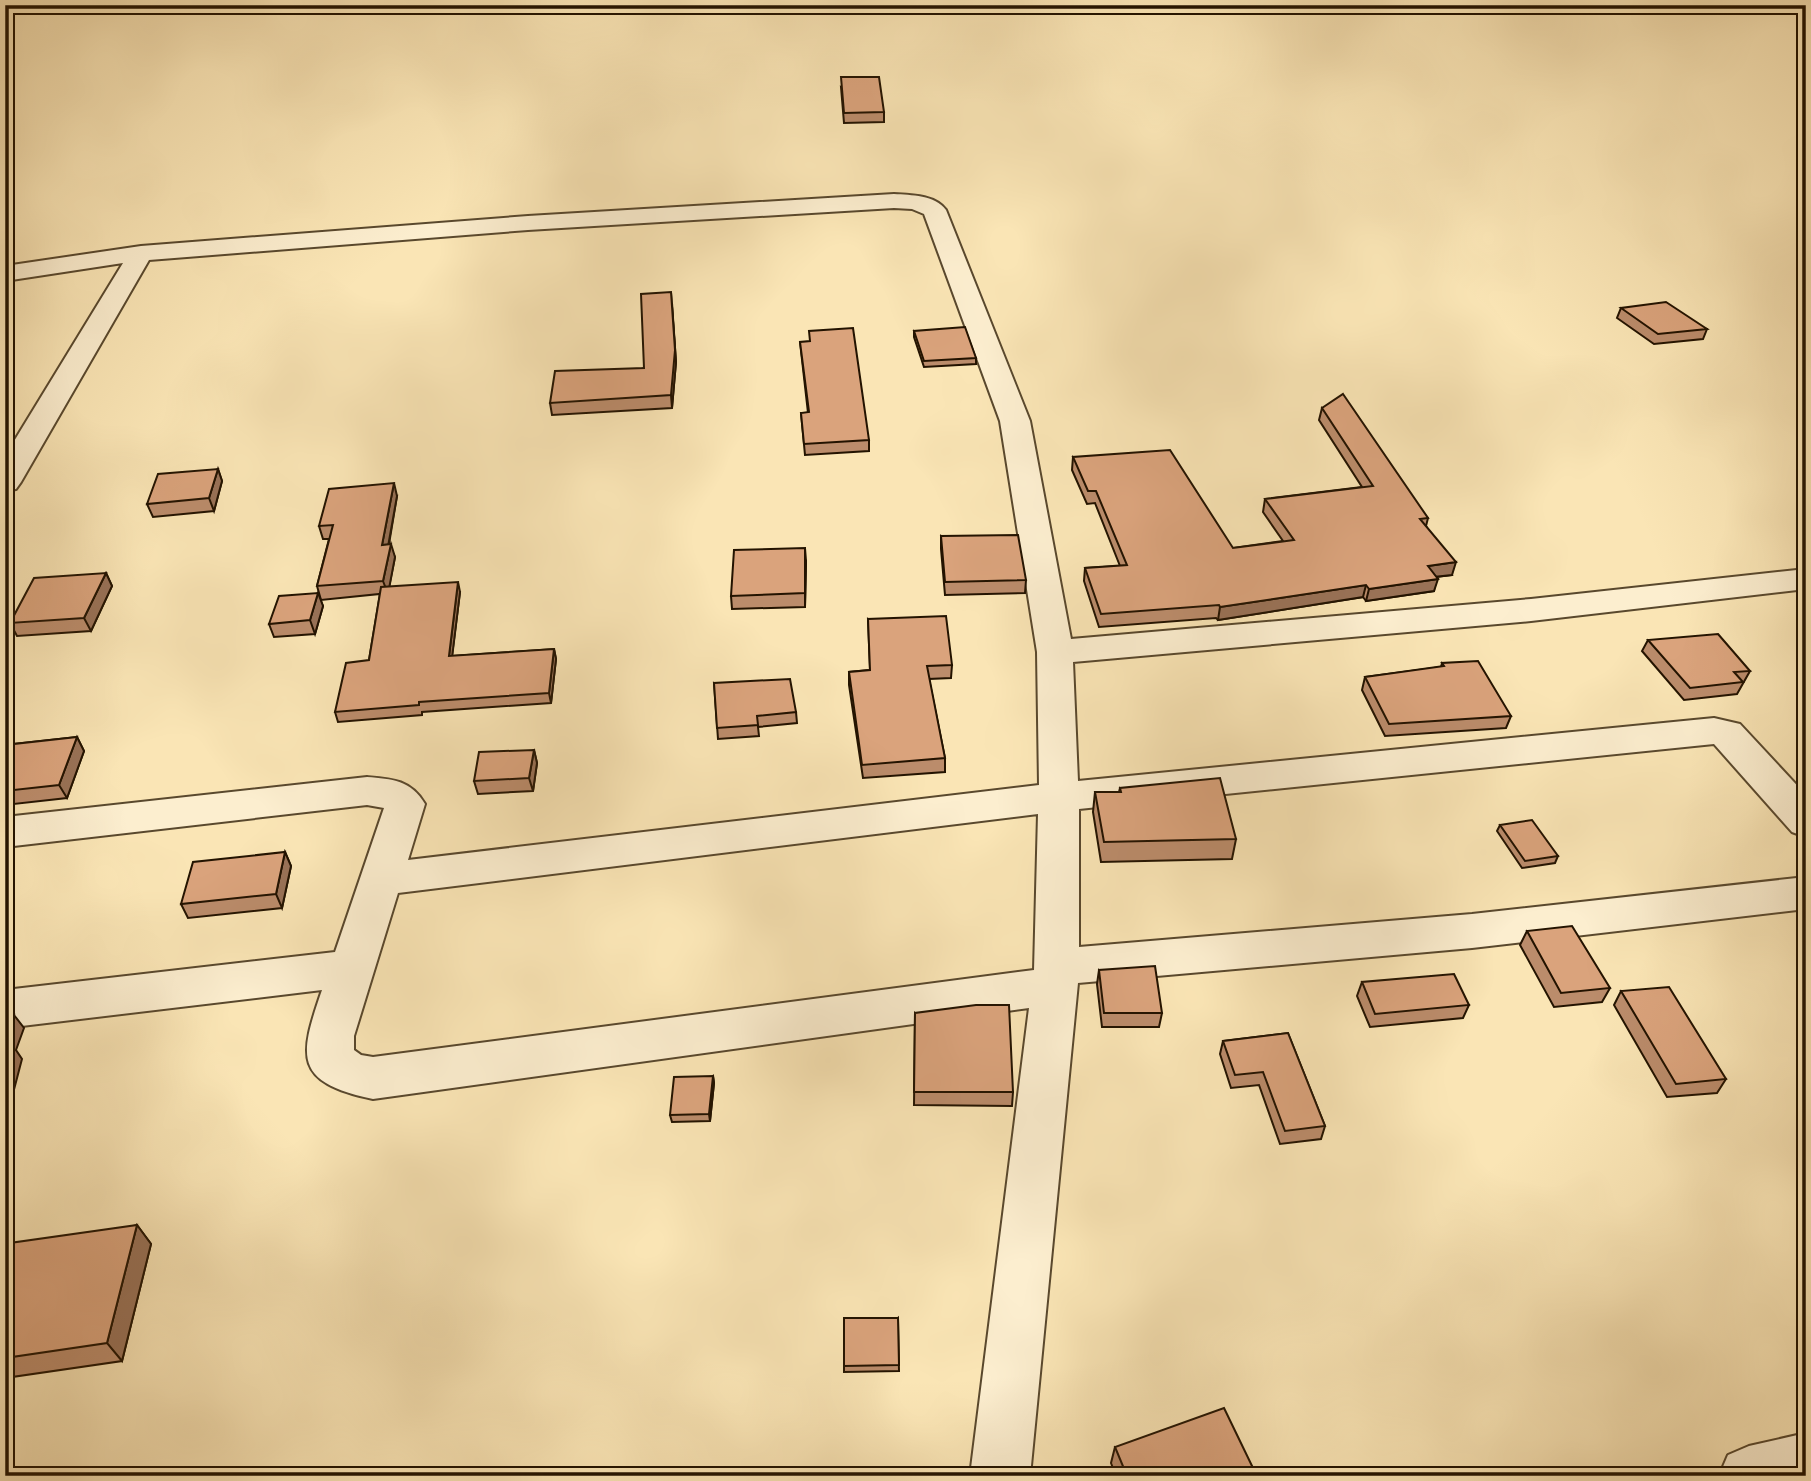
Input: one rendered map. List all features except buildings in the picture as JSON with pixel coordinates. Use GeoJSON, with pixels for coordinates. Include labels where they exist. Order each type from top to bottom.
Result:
{"type":"FeatureCollection","features":[{"type":"Feature","properties":{"kind":"street"},"geometry":{"type":"LineString","coordinates":[[5,274],[141,253],[376,234],[867,202],[916,202],[934,210],[1015,421],[1055,652],[1059,797],[1056,977],[1042,1082],[1000,1476]]}},
{"type":"Feature","properties":{"kind":"street"},"geometry":{"type":"LineString","coordinates":[[5,482],[141,253]]}},
{"type":"Feature","properties":{"kind":"street"},"geometry":{"type":"LineString","coordinates":[[1055,652],[1531,610],[1806,579]]}},
{"type":"Feature","properties":{"kind":"street"},"geometry":{"type":"LineString","coordinates":[[381,879],[1059,797],[1714,731],[1726,733],[1735,741],[1806,822]]}},
{"type":"Feature","properties":{"kind":"street"},"geometry":{"type":"LineString","coordinates":[[5,832],[367,791],[392,793],[405,804],[330,1036],[331,1059],[348,1073],[373,1078],[1056,977],[1806,893]]}},
{"type":"Feature","properties":{"kind":"street"},"geometry":{"type":"LineString","coordinates":[[5,1009],[352,968]]}},
{"type":"Feature","properties":{"kind":"street"},"geometry":{"type":"LineString","coordinates":[[1749,1476],[1806,1463]]}}]}
